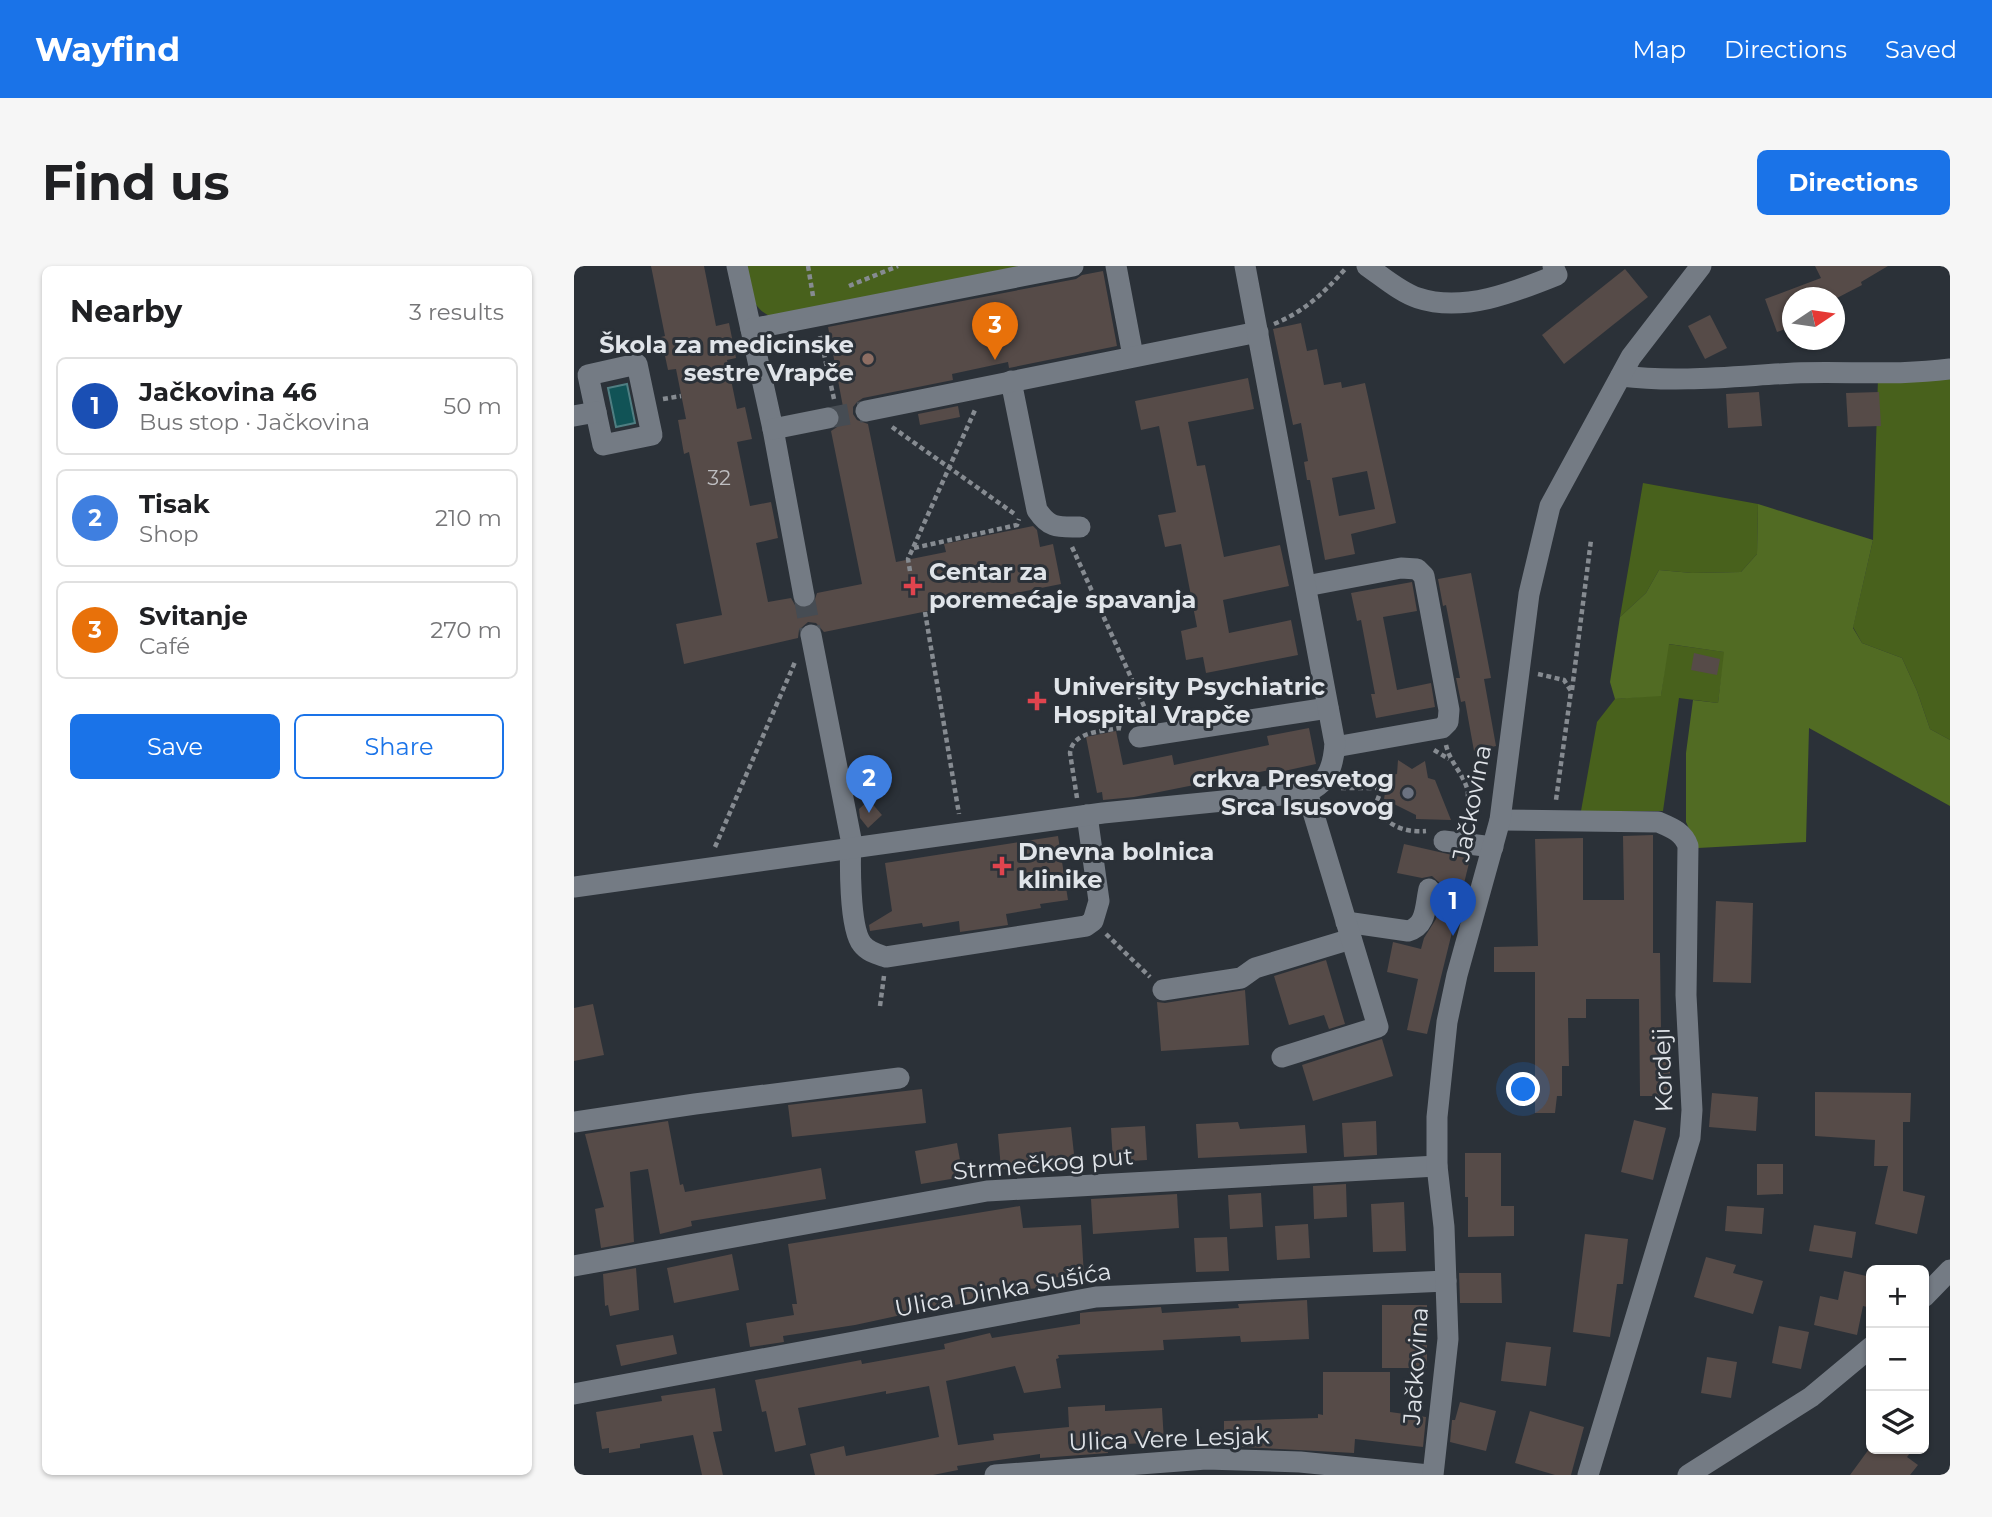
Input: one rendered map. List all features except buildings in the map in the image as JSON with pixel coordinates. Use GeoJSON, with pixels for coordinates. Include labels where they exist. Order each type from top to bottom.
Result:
{"type":"FeatureCollection","features":[{"type":"Feature","properties":{"kind":"street"},"geometry":{"type":"LineString","coordinates":[[737,266],[773,429],[804,596]]}},
{"type":"Feature","properties":{"kind":"street"},"geometry":{"type":"LineString","coordinates":[[751,329],[1073,266]]}},
{"type":"Feature","properties":{"kind":"street"},"geometry":{"type":"LineString","coordinates":[[1116,266],[1133,356]]}},
{"type":"Feature","properties":{"kind":"street"},"geometry":{"type":"LineString","coordinates":[[574,887],[1084,816],[1316,790],[1333,764],[1335,747],[1245,266]]}},
{"type":"Feature","properties":{"kind":"street"},"geometry":{"type":"LineString","coordinates":[[1367,266],[1415,297],[1443,302],[1487,298],[1524,288],[1557,275],[1553,266]]}},
{"type":"Feature","properties":{"kind":"street","name":"Jačkovina"},"geometry":{"type":"LineString","coordinates":[[1431,1475],[1448,1339],[1444,1227],[1437,1166],[1437,1117],[1447,1022],[1457,975],[1500,820],[1529,594],[1550,506],[1621,376],[1640,346],[1701,266]]}},
{"type":"Feature","properties":{"kind":"street"},"geometry":{"type":"LineString","coordinates":[[868,411],[1258,331]]}},
{"type":"Feature","properties":{"kind":"street"},"geometry":{"type":"LineString","coordinates":[[1621,376],[1673,379],[1797,373],[1907,373],[1950,369]]}},
{"type":"Feature","properties":{"kind":"street"},"geometry":{"type":"LineString","coordinates":[[1011,381],[1037,510],[1030,516],[1047,524],[1072,527]]}},
{"type":"Feature","properties":{"kind":"street"},"geometry":{"type":"LineString","coordinates":[[574,416],[596,411]]}},
{"type":"Feature","properties":{"kind":"street"},"geometry":{"type":"LineString","coordinates":[[773,429],[832,411]]}},
{"type":"Feature","properties":{"kind":"street"},"geometry":{"type":"LineString","coordinates":[[1306,586],[1401,568],[1417,569],[1424,576],[1449,710],[1448,722],[1442,727],[1335,747]]}},
{"type":"Feature","properties":{"kind":"street"},"geometry":{"type":"LineString","coordinates":[[813,643],[851,839],[849,873],[857,934],[862,944],[872,953],[886,957],[1086,926],[1093,921],[1099,901],[1084,816]]}},
{"type":"Feature","properties":{"kind":"street"},"geometry":{"type":"LineString","coordinates":[[1148,736],[1328,708]]}},
{"type":"Feature","properties":{"kind":"street"},"geometry":{"type":"LineString","coordinates":[[1282,1056],[1378,1027],[1307,792]]}},
{"type":"Feature","properties":{"kind":"street","name":"Kordeji"},"geometry":{"type":"LineString","coordinates":[[1500,820],[1658,822],[1675,829],[1685,838],[1688,846],[1686,995],[1692,1110],[1690,1138],[1588,1475]]}},
{"type":"Feature","properties":{"kind":"street"},"geometry":{"type":"LineString","coordinates":[[1443,832],[1493,847]]}},
{"type":"Feature","properties":{"kind":"street"},"geometry":{"type":"LineString","coordinates":[[1163,990],[1241,978],[1255,968],[1349,931],[1417,929],[1422,924],[1429,889]]}},
{"type":"Feature","properties":{"kind":"street"},"geometry":{"type":"LineString","coordinates":[[574,1122],[899,1078]]}},
{"type":"Feature","properties":{"kind":"street","name":"Strmečkog put"},"geometry":{"type":"LineString","coordinates":[[574,1266],[987,1191],[1437,1166]]}},
{"type":"Feature","properties":{"kind":"street"},"geometry":{"type":"LineString","coordinates":[[1929,1292],[1950,1270]]}},
{"type":"Feature","properties":{"kind":"street","name":"Ulica Dinka Sušića"},"geometry":{"type":"LineString","coordinates":[[574,1394],[1096,1297],[1446,1281]]}},
{"type":"Feature","properties":{"kind":"street"},"geometry":{"type":"LineString","coordinates":[[1688,1475],[1811,1397],[1866,1351]]}},
{"type":"Feature","properties":{"kind":"street","name":"Ulica Vere Lesjak"},"geometry":{"type":"LineString","coordinates":[[995,1475],[1206,1459],[1300,1462],[1431,1475]]}},
{"type":"Feature","properties":{"kind":"path"},"geometry":{"type":"LineString","coordinates":[[808,266],[832,411]]}},
{"type":"Feature","properties":{"kind":"path"},"geometry":{"type":"LineString","coordinates":[[1258,331],[1298,314],[1322,296],[1348,266]]}},
{"type":"Feature","properties":{"kind":"path"},"geometry":{"type":"LineString","coordinates":[[910,571],[908,559],[985,386]]}},
{"type":"Feature","properties":{"kind":"path"},"geometry":{"type":"LineString","coordinates":[[868,411],[948,467],[1030,516],[1017,525],[914,548]]}},
{"type":"Feature","properties":{"kind":"path"},"geometry":{"type":"LineString","coordinates":[[1072,527],[1148,736]]}},
{"type":"Feature","properties":{"kind":"path"},"geometry":{"type":"LineString","coordinates":[[1553,821],[1591,540]]}},
{"type":"Feature","properties":{"kind":"path"},"geometry":{"type":"LineString","coordinates":[[925,612],[962,832]]}},
{"type":"Feature","properties":{"kind":"path"},"geometry":{"type":"LineString","coordinates":[[705,869],[799,654],[813,643]]}},
{"type":"Feature","properties":{"kind":"path"},"geometry":{"type":"LineString","coordinates":[[1519,670],[1564,680],[1571,691]]}},
{"type":"Feature","properties":{"kind":"path"},"geometry":{"type":"LineString","coordinates":[[1352,789],[1384,788],[1375,806],[1384,819],[1396,828],[1443,832],[1467,824],[1468,792],[1463,776],[1449,759],[1442,727]]}},
{"type":"Feature","properties":{"kind":"path"},"geometry":{"type":"LineString","coordinates":[[1084,816],[1070,753],[1071,745],[1076,739],[1119,728],[1148,736]]}},
{"type":"Feature","properties":{"kind":"path"},"geometry":{"type":"LineString","coordinates":[[1468,792],[1480,791]]}},
{"type":"Feature","properties":{"kind":"path"},"geometry":{"type":"LineString","coordinates":[[1093,921],[1163,990]]}},
{"type":"Feature","properties":{"kind":"path"},"geometry":{"type":"LineString","coordinates":[[880,1006],[886,957]]}},
{"type":"Feature","properties":{"kind":"green space"},"geometry":{"type":"Polygon","coordinates":[[[744,266],[1035,266],[776,318],[767,315],[756,305],[744,266]]]}},
{"type":"Feature","properties":{"kind":"green space"},"geometry":{"type":"Polygon","coordinates":[[[1950,375],[1950,740],[1930,729],[1902,658],[1862,643],[1853,627],[1873,540],[1878,378],[1950,375]]]}},
{"type":"Feature","properties":{"kind":"green space"},"geometry":{"type":"Polygon","coordinates":[[[1643,483],[1758,504],[1757,554],[1741,572],[1692,573],[1659,570],[1646,593],[1620,617],[1643,483]]]}},
{"type":"Feature","properties":{"kind":"green space"},"geometry":{"type":"Polygon","coordinates":[[[1758,504],[1873,540],[1853,628],[1862,643],[1902,658],[1930,729],[1950,740],[1950,806],[1809,728],[1806,842],[1698,848],[1686,822],[1686,753],[1693,700],[1718,703],[1724,652],[1669,644],[1661,696],[1615,699],[1610,682],[1620,617],[1646,593],[1659,570],[1692,573],[1741,572],[1757,554],[1758,504]]]}},
{"type":"Feature","properties":{"kind":"green space"},"geometry":{"type":"Polygon","coordinates":[[[1668,644],[1725,652],[1718,703],[1679,698],[1663,811],[1581,811],[1597,722],[1615,699],[1661,695],[1668,644]]]}},
{"type":"Feature","properties":{"kind":"water"},"geometry":{"type":"Polygon","coordinates":[[[627,384],[635,423],[616,427],[608,388],[627,384]]]}},
{"type":"Feature","properties":{"kind":"tunnel"},"geometry":{"type":"LineString","coordinates":[[828,418],[866,411]]}},
{"type":"Feature","properties":{"kind":"tunnel"},"geometry":{"type":"LineString","coordinates":[[804,596],[811,635]]}},
{"type":"Feature","properties":{"kind":"place","name":"Škola za medicinske sestre Vrapče"},"geometry":{"type":"Point","coordinates":[868,359]}},
{"type":"Feature","properties":{"kind":"place","name":"Svitanje"},"geometry":{"type":"Point","coordinates":[995,360]}},
{"type":"Feature","properties":{"kind":"place","name":"Centar za poremećaje spavanja"},"geometry":{"type":"Point","coordinates":[913,586]}},
{"type":"Feature","properties":{"kind":"place","name":"University Psychiatric Hospital Vrapče"},"geometry":{"type":"Point","coordinates":[1037,701]}},
{"type":"Feature","properties":{"kind":"place","name":"crkva Presvetog Srca Isusovog"},"geometry":{"type":"Point","coordinates":[1408,793]}},
{"type":"Feature","properties":{"kind":"place","name":"Tisak"},"geometry":{"type":"Point","coordinates":[869,813]}},
{"type":"Feature","properties":{"kind":"place","name":"Dnevna bolnica klinike"},"geometry":{"type":"Point","coordinates":[1002,866]}},
{"type":"Feature","properties":{"kind":"place","name":"Jačkovina 46"},"geometry":{"type":"Point","coordinates":[1453,936]}}]}
